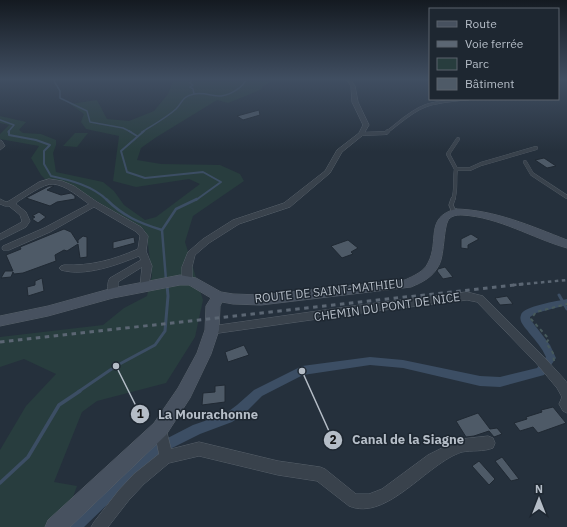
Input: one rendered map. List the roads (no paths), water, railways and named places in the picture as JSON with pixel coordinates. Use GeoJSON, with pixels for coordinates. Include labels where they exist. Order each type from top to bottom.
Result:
{"type":"FeatureCollection","features":[{"type":"Feature","properties":{"kind":"street"},"geometry":{"type":"LineString","coordinates":[[0,321],[113,293],[184,280],[191,254],[206,241],[236,222],[287,205],[328,172],[339,151],[361,134],[366,125],[356,104]]}},
{"type":"Feature","properties":{"kind":"street"},"geometry":{"type":"LineString","coordinates":[[0,142],[2,146],[0,148]]}},
{"type":"Feature","properties":{"kind":"street"},"geometry":{"type":"LineString","coordinates":[[0,201],[5,204],[12,203],[42,184],[52,181],[71,188],[94,204],[138,229],[144,236],[142,251],[151,285]]}},
{"type":"Feature","properties":{"kind":"street"},"geometry":{"type":"LineString","coordinates":[[0,237],[23,225],[26,221],[23,214],[12,205],[12,203]]}},
{"type":"Feature","properties":{"kind":"street"},"geometry":{"type":"LineString","coordinates":[[6,248],[47,230],[94,204]]}},
{"type":"Feature","properties":{"kind":"street"},"geometry":{"type":"LineString","coordinates":[[454,212],[465,211],[482,215],[567,244]]}},
{"type":"Feature","properties":{"kind":"street","name":"ROUTE DE SAINT-MATHIEU"},"geometry":{"type":"LineString","coordinates":[[184,280],[218,296],[246,300],[274,300],[407,284],[417,280],[433,267],[437,259],[443,219],[447,215],[454,212]]}},
{"type":"Feature","properties":{"kind":"street"},"geometry":{"type":"LineString","coordinates":[[64,268],[84,270],[97,268],[114,263],[142,251]]}},
{"type":"Feature","properties":{"kind":"street"},"geometry":{"type":"LineString","coordinates":[[113,293],[113,280],[145,262]]}},
{"type":"Feature","properties":{"kind":"street"},"geometry":{"type":"LineString","coordinates":[[99,527],[124,495],[139,479],[163,445],[184,393],[195,373],[212,330],[213,306],[218,296]]}},
{"type":"Feature","properties":{"kind":"street","name":"CHEMIN DU PONT DE NICE"},"geometry":{"type":"LineString","coordinates":[[212,330],[360,309],[467,296],[480,299],[540,360],[561,384],[567,395]]}},
{"type":"Feature","properties":{"kind":"street"},"geometry":{"type":"LineString","coordinates":[[567,399],[565,404],[567,407]]}},
{"type":"Feature","properties":{"kind":"street"},"geometry":{"type":"LineString","coordinates":[[55,527],[163,445],[199,449],[278,468],[320,474],[354,501],[369,501],[386,495],[433,460],[461,446],[488,443]]}},
{"type":"Feature","properties":{"kind":"lane"},"geometry":{"type":"LineString","coordinates":[[361,134],[386,133],[409,115],[424,106],[433,104]]}},
{"type":"Feature","properties":{"kind":"lane"},"geometry":{"type":"LineString","coordinates":[[454,212],[450,205],[456,191],[454,178],[456,170],[448,151],[458,139]]}},
{"type":"Feature","properties":{"kind":"lane"},"geometry":{"type":"LineString","coordinates":[[456,170],[475,168],[482,164],[536,148]]}},
{"type":"Feature","properties":{"kind":"lane"},"geometry":{"type":"LineString","coordinates":[[525,162],[532,174],[567,197]]}},
{"type":"Feature","properties":{"kind":"waterway"},"geometry":{"type":"LineString","coordinates":[[72,104],[87,111],[90,122],[123,128],[129,131]]}},
{"type":"Feature","properties":{"kind":"waterway"},"geometry":{"type":"LineString","coordinates":[[142,132],[172,112],[180,104]]}},
{"type":"Feature","properties":{"kind":"waterway"},"geometry":{"type":"LineString","coordinates":[[0,120],[14,125],[8,132]]}},
{"type":"Feature","properties":{"kind":"waterway"},"geometry":{"type":"LineString","coordinates":[[9,131],[9,135],[36,140],[50,145],[44,151],[44,164],[51,176],[88,187],[107,200]]}},
{"type":"Feature","properties":{"kind":"waterway"},"geometry":{"type":"LineString","coordinates":[[129,131],[137,136]]}},
{"type":"Feature","properties":{"kind":"waterway"},"geometry":{"type":"LineString","coordinates":[[144,131],[121,151],[127,172],[145,178],[203,172],[221,182],[196,200]]}},
{"type":"Feature","properties":{"kind":"waterway"},"geometry":{"type":"LineString","coordinates":[[162,230],[176,209],[197,199]]}},
{"type":"Feature","properties":{"kind":"waterway"},"geometry":{"type":"LineString","coordinates":[[107,200],[132,218],[146,225],[162,230]]}},
{"type":"Feature","properties":{"kind":"waterway"},"geometry":{"type":"LineString","coordinates":[[162,230],[166,280]]}},
{"type":"Feature","properties":{"kind":"waterway"},"geometry":{"type":"LineString","coordinates":[[78,392],[116,366],[155,345],[165,331],[168,296],[167,285]]}},
{"type":"Feature","properties":{"kind":"waterway"},"geometry":{"type":"LineString","coordinates":[[559,295],[567,309]]}},
{"type":"Feature","properties":{"kind":"waterway"},"geometry":{"type":"LineString","coordinates":[[75,527],[107,495],[162,447],[197,429],[228,418],[241,409],[258,393],[302,371],[370,361],[403,364],[480,381],[500,382],[540,372],[551,358],[547,348],[525,320],[525,315],[533,310],[567,302]]}},
{"type":"Feature","properties":{"kind":"waterway"},"geometry":{"type":"LineString","coordinates":[[0,483],[28,457],[59,405],[80,391]]}},
{"type":"Feature","properties":{"kind":"railway"},"geometry":{"type":"LineString","coordinates":[[519,284],[567,280]]}},
{"type":"Feature","properties":{"kind":"railway"},"geometry":{"type":"LineString","coordinates":[[0,342],[519,284]]}},
{"type":"Feature","properties":{"kind":"railway"},"geometry":{"type":"LineString","coordinates":[[513,285],[519,284]]}},
{"type":"Feature","properties":{"kind":"railway"},"geometry":{"type":"LineString","coordinates":[[519,284],[523,284]]}},
{"type":"Feature","properties":{"kind":"place","name":"La Mourachonne"},"geometry":{"type":"Point","coordinates":[116,366]}},
{"type":"Feature","properties":{"kind":"place","name":"Canal de la Siagne"},"geometry":{"type":"Point","coordinates":[302,371]}}]}
